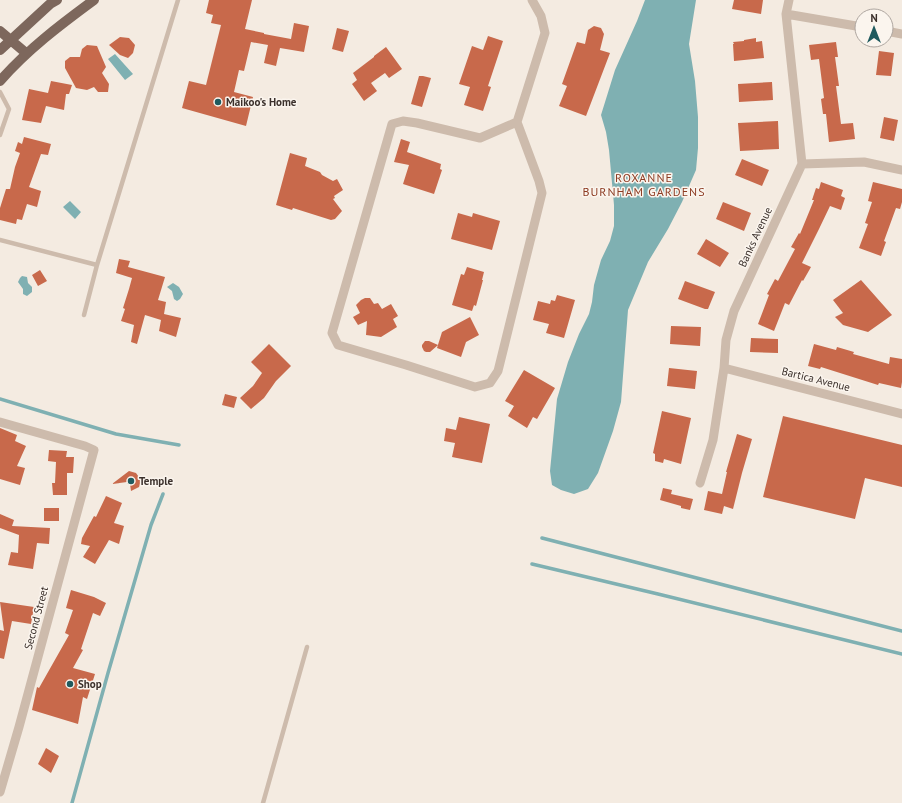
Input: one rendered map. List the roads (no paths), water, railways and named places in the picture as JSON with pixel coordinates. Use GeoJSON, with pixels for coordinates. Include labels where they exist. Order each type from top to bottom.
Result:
{"type":"FeatureCollection","features":[{"type":"Feature","properties":{"kind":"main road"},"geometry":{"type":"LineString","coordinates":[[0,50],[10,39],[50,4],[57,0]]}},
{"type":"Feature","properties":{"kind":"main road"},"geometry":{"type":"LineString","coordinates":[[0,81],[26,53],[94,0]]}},
{"type":"Feature","properties":{"kind":"main road"},"geometry":{"type":"LineString","coordinates":[[0,31],[26,53]]}},
{"type":"Feature","properties":{"kind":"street"},"geometry":{"type":"LineString","coordinates":[[517,122],[480,138],[417,123],[403,121],[392,124],[332,333],[338,345],[475,387],[490,383],[498,371],[542,194],[517,122],[545,33],[541,16],[532,0]]}},
{"type":"Feature","properties":{"kind":"street"},"geometry":{"type":"LineString","coordinates":[[789,0],[786,14],[802,164],[864,162],[902,170]]}},
{"type":"Feature","properties":{"kind":"street"},"geometry":{"type":"LineString","coordinates":[[786,14],[854,26]]}},
{"type":"Feature","properties":{"kind":"street","name":"Banks Avenue"},"geometry":{"type":"LineString","coordinates":[[700,483],[713,440],[724,368],[726,340],[734,311],[802,164]]}},
{"type":"Feature","properties":{"kind":"street","name":"Bartica Avenue"},"geometry":{"type":"LineString","coordinates":[[724,368],[902,414]]}},
{"type":"Feature","properties":{"kind":"street","name":"Second Street"},"geometry":{"type":"LineString","coordinates":[[0,422],[85,446],[94,450],[0,792]]}},
{"type":"Feature","properties":{"kind":"lane"},"geometry":{"type":"LineString","coordinates":[[84,315],[97,265],[178,0]]}},
{"type":"Feature","properties":{"kind":"lane"},"geometry":{"type":"LineString","coordinates":[[0,92],[9,109],[0,135]]}},
{"type":"Feature","properties":{"kind":"lane"},"geometry":{"type":"LineString","coordinates":[[0,240],[97,265]]}},
{"type":"Feature","properties":{"kind":"lane"},"geometry":{"type":"LineString","coordinates":[[264,803],[308,647]]}},
{"type":"Feature","properties":{"kind":"water"},"geometry":{"type":"Polygon","coordinates":[[[645,0],[696,0],[689,44],[695,81],[698,117],[696,170],[668,229],[648,262],[628,310],[621,402],[613,431],[598,473],[588,489],[574,494],[561,490],[552,485],[550,471],[557,399],[568,362],[589,314],[594,285],[601,260],[610,241],[614,226],[614,205],[609,150],[601,115],[615,70],[645,0]]]}},
{"type":"Feature","properties":{"kind":"water"},"geometry":{"type":"Polygon","coordinates":[[[115,54],[133,74],[125,80],[108,59],[115,54]]]}},
{"type":"Feature","properties":{"kind":"water"},"geometry":{"type":"Polygon","coordinates":[[[70,201],[81,212],[75,219],[63,207],[70,201]]]}},
{"type":"Feature","properties":{"kind":"water"},"geometry":{"type":"Polygon","coordinates":[[[22,276],[27,277],[28,283],[32,287],[32,292],[27,296],[23,294],[23,289],[18,282],[22,276]]]}},
{"type":"Feature","properties":{"kind":"water"},"geometry":{"type":"Polygon","coordinates":[[[173,283],[179,287],[183,294],[177,301],[174,299],[172,291],[167,287],[173,283]]]}},
{"type":"Feature","properties":{"kind":"waterway"},"geometry":{"type":"LineString","coordinates":[[0,399],[116,434],[179,445]]}},
{"type":"Feature","properties":{"kind":"waterway"},"geometry":{"type":"LineString","coordinates":[[72,803],[151,525],[163,494]]}},
{"type":"Feature","properties":{"kind":"waterway"},"geometry":{"type":"LineString","coordinates":[[542,538],[902,631]]}},
{"type":"Feature","properties":{"kind":"waterway"},"geometry":{"type":"LineString","coordinates":[[532,564],[902,654]]}},
{"type":"Feature","properties":{"kind":"place","name":"Maikoo's Home"},"geometry":{"type":"Point","coordinates":[218,102]}},
{"type":"Feature","properties":{"kind":"place","name":"Temple"},"geometry":{"type":"Point","coordinates":[131,481]}},
{"type":"Feature","properties":{"kind":"place","name":"Shop"},"geometry":{"type":"Point","coordinates":[70,684]}},
{"type":"Feature","properties":{"kind":"district","name":"ROXANNE BURNHAM GARDENS"},"geometry":{"type":"Point","coordinates":[644,185]}}]}
